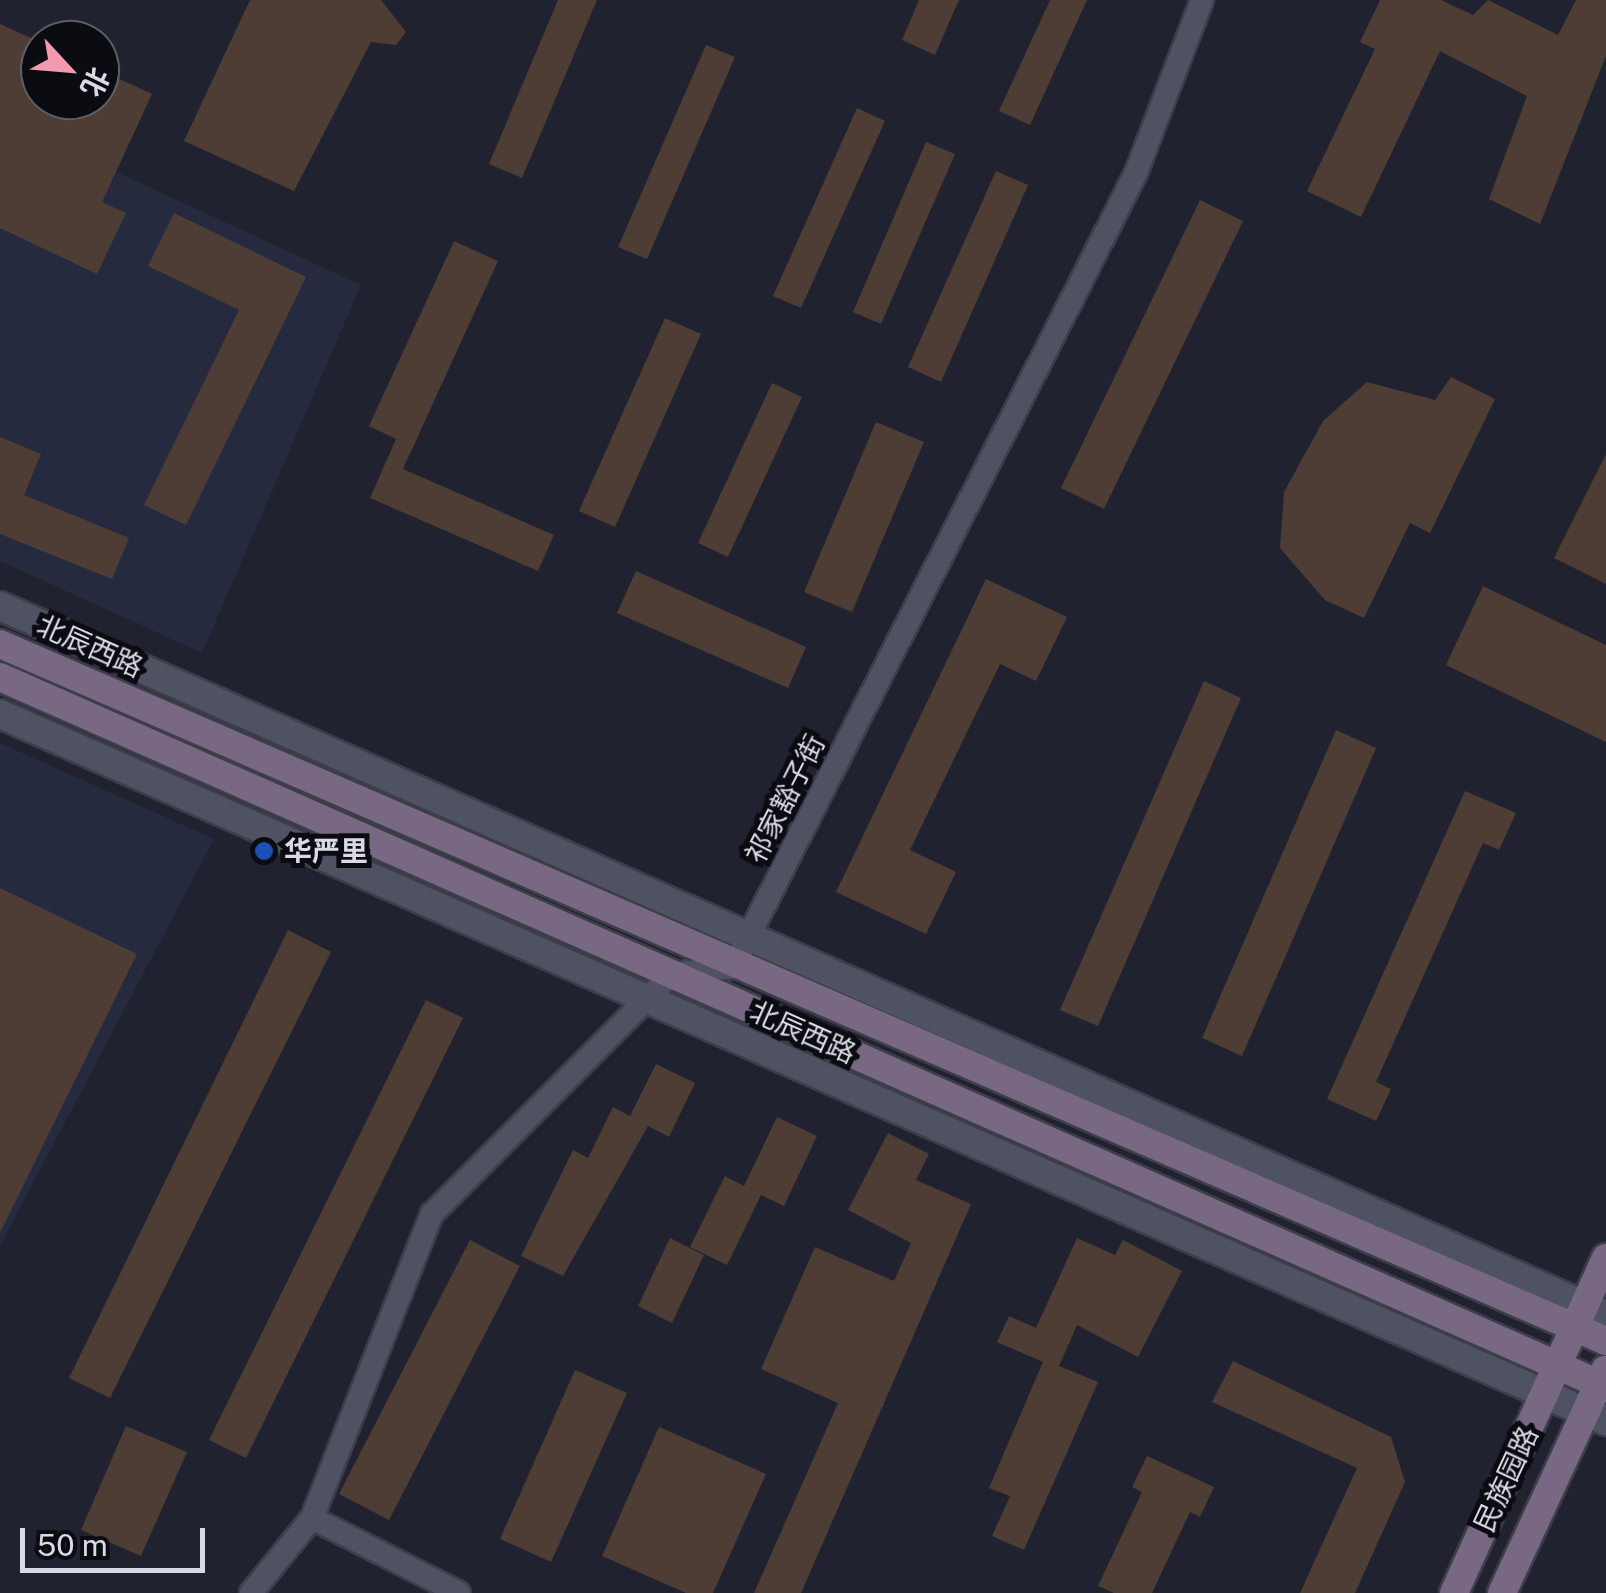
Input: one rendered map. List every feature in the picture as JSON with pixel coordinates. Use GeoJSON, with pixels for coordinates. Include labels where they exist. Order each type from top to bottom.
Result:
{"type":"FeatureCollection","features":[{"type":"Feature","properties":{"kind":"main road","name":"北辰西路"},"geometry":{"type":"LineString","coordinates":[[0,644],[733,968],[1589,1316],[1606,1340]]}},
{"type":"Feature","properties":{"kind":"main road","name":"北辰西路"},"geometry":{"type":"LineString","coordinates":[[0,676],[1559,1366],[1604,1380]]}},
{"type":"Feature","properties":{"kind":"main road","name":"民族园路"},"geometry":{"type":"LineString","coordinates":[[1454,1593],[1559,1366],[1589,1316],[1606,1258]]}},
{"type":"Feature","properties":{"kind":"main road","name":"民族园路"},"geometry":{"type":"LineString","coordinates":[[1502,1593],[1596,1416],[1604,1380]]}},
{"type":"Feature","properties":{"kind":"street","name":"祁家豁子街"},"geometry":{"type":"LineString","coordinates":[[733,968],[1136,173],[1202,0]]}},
{"type":"Feature","properties":{"kind":"street","name":"北辰西路"},"geometry":{"type":"LineString","coordinates":[[0,606],[1589,1316]]}},
{"type":"Feature","properties":{"kind":"street","name":"北辰西路"},"geometry":{"type":"LineString","coordinates":[[0,714],[1596,1416]]}},
{"type":"Feature","properties":{"kind":"street"},"geometry":{"type":"LineString","coordinates":[[251,1593],[312,1518],[432,1214],[672,974],[733,968]]}},
{"type":"Feature","properties":{"kind":"street"},"geometry":{"type":"LineString","coordinates":[[312,1518],[459,1593]]}},
{"type":"Feature","properties":{"kind":"shaded area"},"geometry":{"type":"Polygon","coordinates":[[[0,118],[361,285],[202,653],[0,561],[0,118]]]}},
{"type":"Feature","properties":{"kind":"shaded area"},"geometry":{"type":"Polygon","coordinates":[[[0,743],[214,839],[0,1246],[0,743]]]}},
{"type":"Feature","properties":{"kind":"building"},"geometry":{"type":"Polygon","coordinates":[[[250,0],[381,0],[406,32],[396,45],[371,42],[294,191],[184,141],[250,0]]]}},
{"type":"Feature","properties":{"kind":"building"},"geometry":{"type":"Polygon","coordinates":[[[558,0],[597,0],[522,178],[489,164],[558,0]]]}},
{"type":"Feature","properties":{"kind":"building"},"geometry":{"type":"Polygon","coordinates":[[[919,0],[959,0],[935,55],[902,40],[919,0]]]}},
{"type":"Feature","properties":{"kind":"building"},"geometry":{"type":"Polygon","coordinates":[[[1050,0],[1087,0],[1030,125],[999,111],[1050,0]]]}},
{"type":"Feature","properties":{"kind":"building"},"geometry":{"type":"Polygon","coordinates":[[[1380,0],[1441,0],[1473,15],[1488,0],[1558,35],[1576,0],[1606,0],[1606,56],[1540,224],[1489,199],[1527,96],[1440,51],[1361,217],[1307,191],[1375,49],[1360,42],[1380,0]]]}},
{"type":"Feature","properties":{"kind":"building"},"geometry":{"type":"Polygon","coordinates":[[[0,24],[20,33],[20,120],[120,120],[120,79],[152,94],[102,202],[126,213],[97,274],[0,228],[0,24]]]}},
{"type":"Feature","properties":{"kind":"building"},"geometry":{"type":"Polygon","coordinates":[[[706,45],[735,57],[647,259],[618,247],[706,45]]]}},
{"type":"Feature","properties":{"kind":"building"},"geometry":{"type":"Polygon","coordinates":[[[857,108],[885,121],[801,308],[773,296],[857,108]]]}},
{"type":"Feature","properties":{"kind":"building"},"geometry":{"type":"Polygon","coordinates":[[[926,142],[955,154],[881,324],[853,312],[926,142]]]}},
{"type":"Feature","properties":{"kind":"building"},"geometry":{"type":"Polygon","coordinates":[[[996,171],[1028,185],[941,382],[908,367],[996,171]]]}},
{"type":"Feature","properties":{"kind":"building"},"geometry":{"type":"Polygon","coordinates":[[[1200,200],[1243,221],[1104,509],[1061,488],[1200,200]]]}},
{"type":"Feature","properties":{"kind":"building"},"geometry":{"type":"Polygon","coordinates":[[[174,213],[306,277],[186,525],[144,505],[239,310],[148,266],[174,213]]]}},
{"type":"Feature","properties":{"kind":"building"},"geometry":{"type":"Polygon","coordinates":[[[454,241],[498,261],[403,469],[554,535],[538,571],[370,498],[396,439],[369,426],[454,241]]]}},
{"type":"Feature","properties":{"kind":"building"},"geometry":{"type":"Polygon","coordinates":[[[665,318],[701,334],[615,527],[579,511],[665,318]]]}},
{"type":"Feature","properties":{"kind":"building"},"geometry":{"type":"Polygon","coordinates":[[[1451,377],[1495,399],[1430,533],[1410,523],[1364,618],[1325,600],[1280,548],[1284,492],[1323,421],[1367,382],[1435,400],[1451,377]]]}},
{"type":"Feature","properties":{"kind":"building"},"geometry":{"type":"Polygon","coordinates":[[[772,383],[802,397],[728,557],[698,543],[772,383]]]}},
{"type":"Feature","properties":{"kind":"building"},"geometry":{"type":"Polygon","coordinates":[[[876,422],[924,442],[852,612],[804,592],[876,422]]]}},
{"type":"Feature","properties":{"kind":"building"},"geometry":{"type":"Polygon","coordinates":[[[0,437],[41,454],[24,495],[129,538],[112,579],[0,534],[0,437]]]}},
{"type":"Feature","properties":{"kind":"building"},"geometry":{"type":"Polygon","coordinates":[[[1606,454],[1606,584],[1554,558],[1606,454]]]}},
{"type":"Feature","properties":{"kind":"building"},"geometry":{"type":"Polygon","coordinates":[[[636,571],[806,647],[788,688],[617,613],[636,571]]]}},
{"type":"Feature","properties":{"kind":"building"},"geometry":{"type":"Polygon","coordinates":[[[986,579],[1067,617],[1036,681],[1000,664],[910,850],[956,872],[926,934],[836,892],[986,579]]]}},
{"type":"Feature","properties":{"kind":"building"},"geometry":{"type":"Polygon","coordinates":[[[1483,586],[1606,645],[1606,742],[1446,665],[1483,586]]]}},
{"type":"Feature","properties":{"kind":"building"},"geometry":{"type":"Polygon","coordinates":[[[1204,681],[1241,698],[1098,1026],[1060,1010],[1204,681]]]}},
{"type":"Feature","properties":{"kind":"building"},"geometry":{"type":"Polygon","coordinates":[[[1336,730],[1376,748],[1242,1056],[1202,1038],[1336,730]]]}},
{"type":"Feature","properties":{"kind":"building"},"geometry":{"type":"Polygon","coordinates":[[[1465,791],[1516,813],[1499,850],[1483,843],[1376,1082],[1391,1089],[1376,1121],[1327,1099],[1465,791]]]}},
{"type":"Feature","properties":{"kind":"building"},"geometry":{"type":"Polygon","coordinates":[[[0,888],[137,954],[0,1233],[0,888]]]}},
{"type":"Feature","properties":{"kind":"building"},"geometry":{"type":"Polygon","coordinates":[[[288,930],[331,952],[110,1398],[69,1378],[288,930]]]}},
{"type":"Feature","properties":{"kind":"building"},"geometry":{"type":"Polygon","coordinates":[[[426,1000],[463,1018],[246,1458],[209,1440],[426,1000]]]}},
{"type":"Feature","properties":{"kind":"building"},"geometry":{"type":"Polygon","coordinates":[[[656,1064],[695,1083],[669,1137],[648,1126],[563,1276],[521,1256],[573,1150],[588,1158],[613,1107],[630,1116],[656,1064]]]}},
{"type":"Feature","properties":{"kind":"building"},"geometry":{"type":"Polygon","coordinates":[[[777,1117],[817,1136],[784,1206],[761,1195],[727,1265],[690,1247],[725,1176],[744,1186],[777,1117]]]}},
{"type":"Feature","properties":{"kind":"building"},"geometry":{"type":"Polygon","coordinates":[[[888,1133],[929,1154],[916,1180],[971,1204],[801,1593],[754,1593],[838,1403],[761,1369],[815,1247],[894,1281],[911,1243],[848,1210],[888,1133]]]}},
{"type":"Feature","properties":{"kind":"building"},"geometry":{"type":"Polygon","coordinates":[[[670,1238],[704,1255],[672,1323],[638,1306],[670,1238]]]}},
{"type":"Feature","properties":{"kind":"building"},"geometry":{"type":"Polygon","coordinates":[[[1077,1238],[1115,1255],[1123,1240],[1182,1271],[1138,1357],[1077,1325],[1059,1366],[1098,1382],[1024,1550],[992,1536],[1010,1496],[989,1488],[1043,1362],[997,1342],[1009,1316],[1036,1328],[1077,1238]]]}},
{"type":"Feature","properties":{"kind":"building"},"geometry":{"type":"Polygon","coordinates":[[[470,1240],[520,1266],[389,1520],[339,1494],[470,1240]]]}},
{"type":"Feature","properties":{"kind":"building"},"geometry":{"type":"Polygon","coordinates":[[[1233,1361],[1391,1437],[1405,1482],[1355,1593],[1300,1593],[1357,1468],[1212,1402],[1233,1361]]]}},
{"type":"Feature","properties":{"kind":"building"},"geometry":{"type":"Polygon","coordinates":[[[575,1370],[627,1393],[551,1562],[500,1539],[575,1370]]]}},
{"type":"Feature","properties":{"kind":"building"},"geometry":{"type":"Polygon","coordinates":[[[126,1426],[187,1452],[141,1556],[81,1530],[126,1426]]]}},
{"type":"Feature","properties":{"kind":"building"},"geometry":{"type":"Polygon","coordinates":[[[659,1427],[766,1474],[713,1593],[686,1593],[602,1556],[659,1427]]]}},
{"type":"Feature","properties":{"kind":"building"},"geometry":{"type":"Polygon","coordinates":[[[1147,1456],[1214,1487],[1200,1517],[1190,1512],[1152,1593],[1114,1593],[1098,1586],[1142,1492],[1132,1487],[1147,1456]]]}},
{"type":"Feature","properties":{"kind":"place","name":"华严里"},"geometry":{"type":"Point","coordinates":[264,851]}}]}
